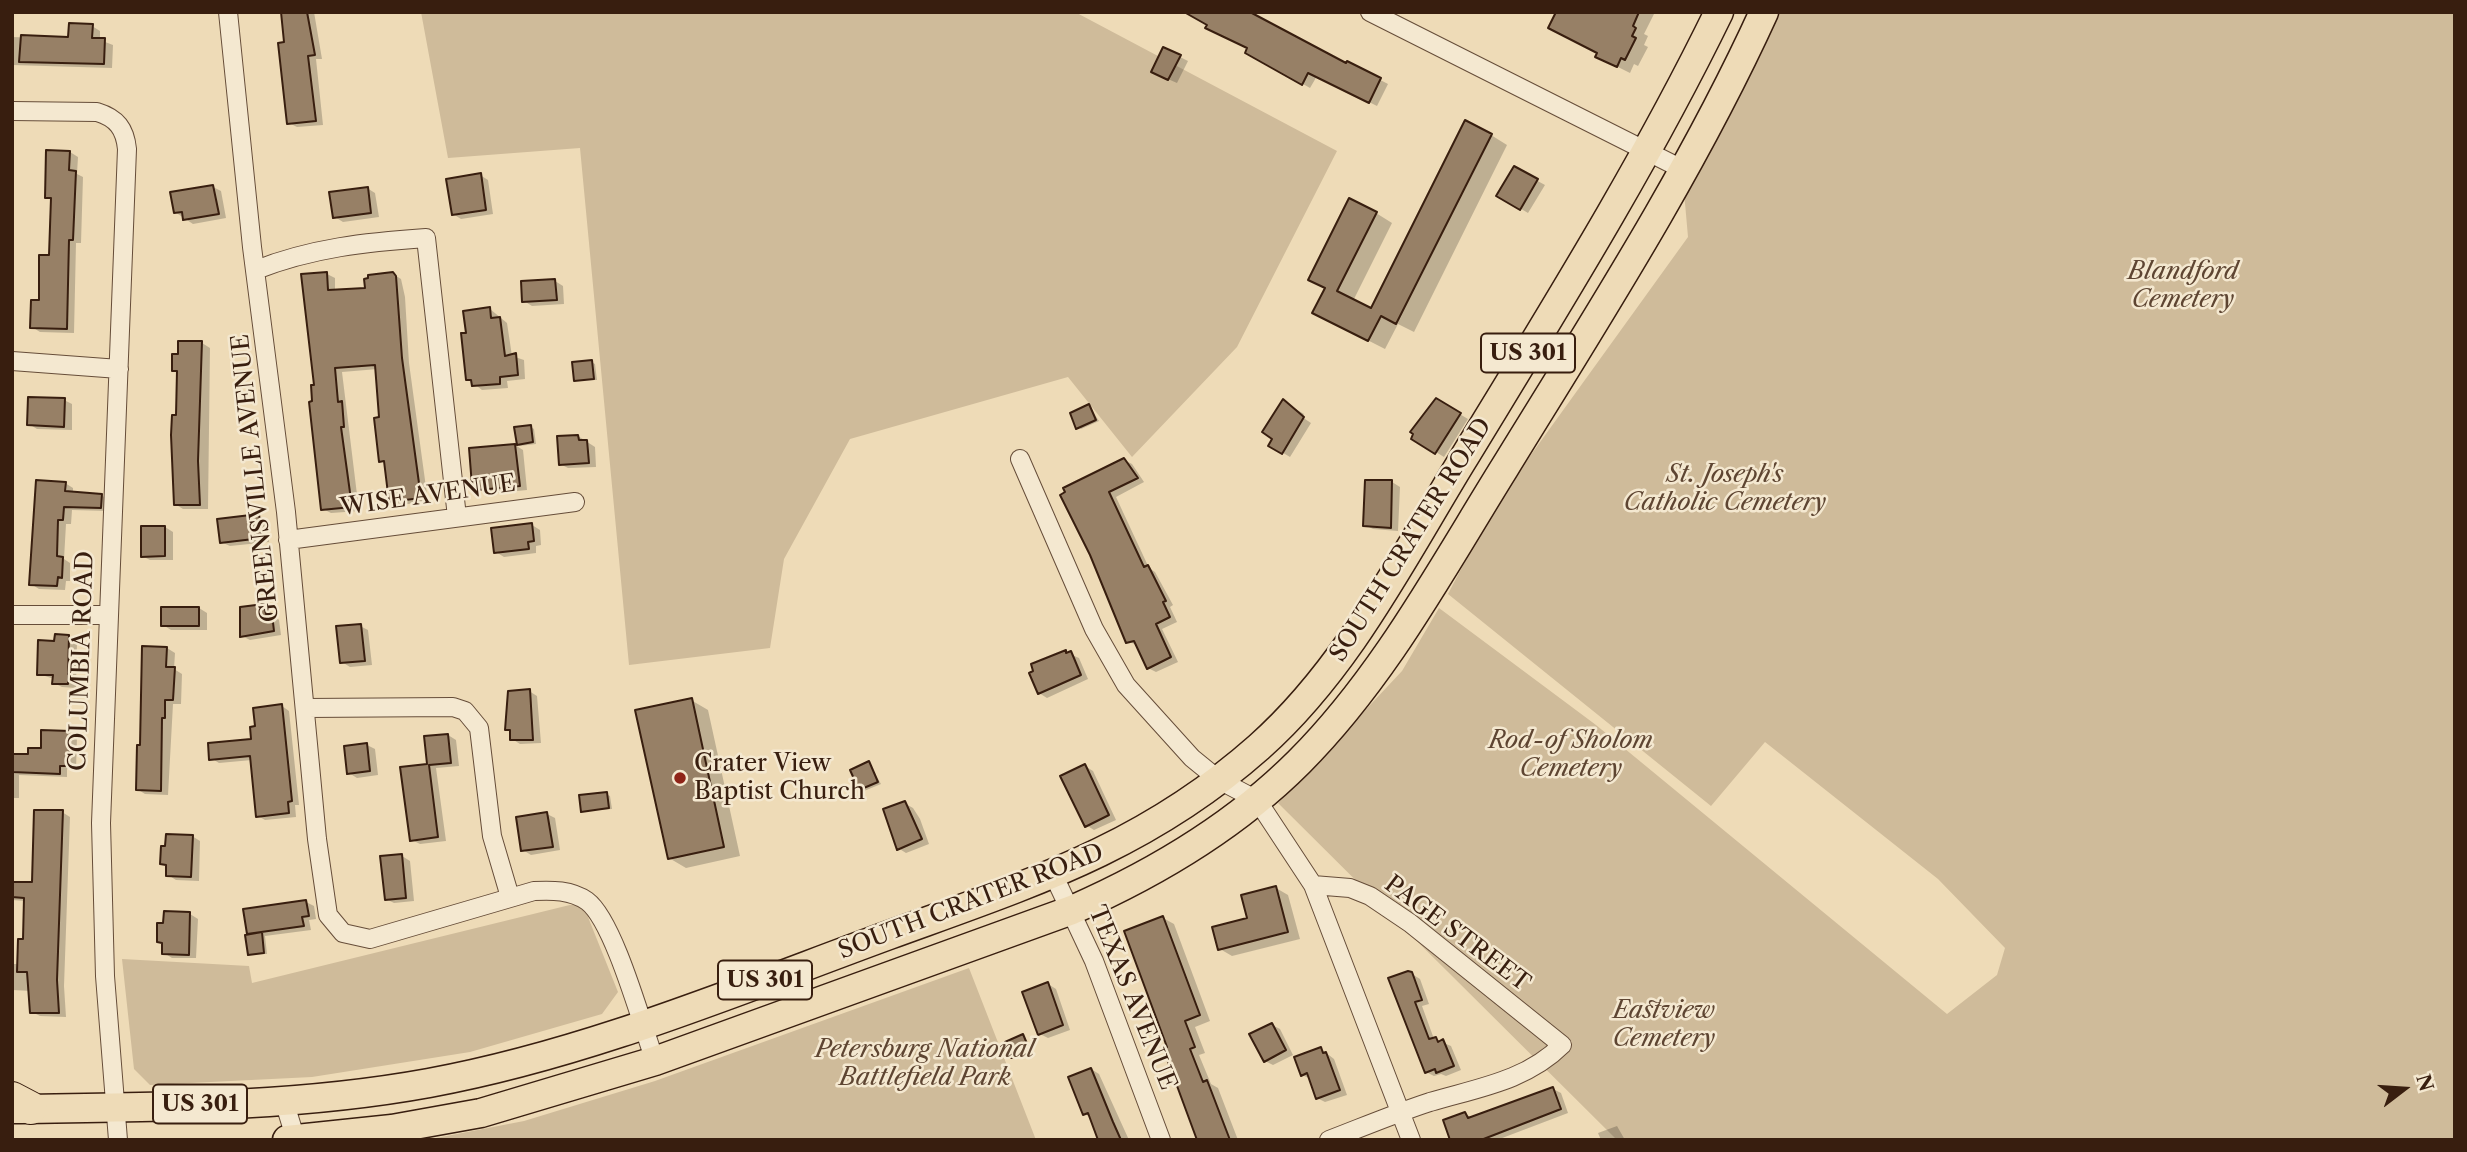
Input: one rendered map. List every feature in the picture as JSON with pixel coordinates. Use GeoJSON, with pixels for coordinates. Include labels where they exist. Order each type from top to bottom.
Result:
{"type":"FeatureCollection","features":[{"type":"Feature","properties":{"kind":"main road","name":"SOUTH CRATER ROAD"},"geometry":{"type":"LineString","coordinates":[[19,1105],[117,1106],[284,1101],[345,1096],[498,1068],[641,1023],[1054,876],[1152,826],[1219,780],[1261,745],[1299,707],[1346,645],[1422,528],[1648,152],[1719,12]]}},
{"type":"Feature","properties":{"kind":"main road","name":"SOUTH CRATER ROAD"},"geometry":{"type":"LineString","coordinates":[[286,1140],[392,1129],[481,1113],[655,1061],[1072,910],[1126,886],[1228,823],[1257,800],[1329,731],[1369,683],[1576,351],[1682,169],[1757,15]]}},
{"type":"Feature","properties":{"kind":"street","name":"GREENSVILLE AVENUE"},"geometry":{"type":"LineString","coordinates":[[228,12],[288,540],[317,839],[328,915],[344,933],[370,939],[510,897]]}},
{"type":"Feature","properties":{"kind":"street"},"geometry":{"type":"LineString","coordinates":[[1370,12],[1682,169]]}},
{"type":"Feature","properties":{"kind":"street","name":"COLUMBIA ROAD"},"geometry":{"type":"LineString","coordinates":[[12,111],[97,111],[119,124],[128,149],[101,823],[105,976],[118,1140]]}},
{"type":"Feature","properties":{"kind":"street"},"geometry":{"type":"LineString","coordinates":[[256,270],[288,257],[332,247],[426,238],[457,517]]}},
{"type":"Feature","properties":{"kind":"street"},"geometry":{"type":"LineString","coordinates":[[12,361],[120,369]]}},
{"type":"Feature","properties":{"kind":"street"},"geometry":{"type":"LineString","coordinates":[[1020,459],[1094,629],[1126,685],[1157,723],[1219,780],[1257,800],[1312,885],[1411,1140]]}},
{"type":"Feature","properties":{"kind":"street","name":"WISE AVENUE"},"geometry":{"type":"LineString","coordinates":[[288,540],[575,502]]}},
{"type":"Feature","properties":{"kind":"street"},"geometry":{"type":"LineString","coordinates":[[12,615],[109,615]]}},
{"type":"Feature","properties":{"kind":"street"},"geometry":{"type":"LineString","coordinates":[[306,708],[453,707],[465,711],[479,728],[492,836],[510,897],[534,891],[554,890],[574,894],[595,908],[603,919],[655,1061]]}},
{"type":"Feature","properties":{"kind":"street","name":"TEXAS AVENUE"},"geometry":{"type":"LineString","coordinates":[[1054,876],[1094,961],[1161,1140]]}},
{"type":"Feature","properties":{"kind":"street","name":"PAGE STREET"},"geometry":{"type":"LineString","coordinates":[[1312,885],[1350,888],[1380,903],[1410,923],[1562,1045],[1546,1061],[1526,1073],[1401,1113]]}},
{"type":"Feature","properties":{"kind":"street"},"geometry":{"type":"LineString","coordinates":[[284,1101],[296,1139]]}},
{"type":"Feature","properties":{"kind":"street"},"geometry":{"type":"LineString","coordinates":[[1329,1140],[1401,1113]]}},
{"type":"Feature","properties":{"kind":"green space"},"geometry":{"type":"Polygon","coordinates":[[[421,12],[1075,12],[1337,151],[1237,347],[1132,457],[1068,377],[850,439],[784,559],[770,648],[629,665],[580,148],[448,158],[421,12]]]}},
{"type":"Feature","properties":{"kind":"green space"},"geometry":{"type":"Polygon","coordinates":[[[1754,12],[2455,12],[2455,1140],[1617,1140],[1278,803],[1402,671],[1439,608],[1596,725],[1947,1014],[1997,975],[2005,948],[1938,879],[1765,742],[1711,806],[1448,594],[1494,506],[1688,237],[1682,169],[1754,12]]]}},
{"type":"Feature","properties":{"kind":"green space"},"geometry":{"type":"Polygon","coordinates":[[[582,902],[618,992],[602,1014],[470,1052],[312,1077],[150,1085],[134,1069],[122,959],[249,966],[252,983],[582,902]]]}},
{"type":"Feature","properties":{"kind":"green space","name":"Petersburg National Battlefield Park"},"geometry":{"type":"Polygon","coordinates":[[[969,968],[1036,1140],[426,1140],[524,1121],[655,1081],[969,968]]]}},
{"type":"Feature","properties":{"kind":"building"},"geometry":{"type":"Polygon","coordinates":[[[281,12],[307,12],[315,55],[308,56],[316,121],[287,124],[278,43],[284,42],[281,12]]]}},
{"type":"Feature","properties":{"kind":"building"},"geometry":{"type":"Polygon","coordinates":[[[1184,12],[1250,12],[1346,63],[1347,61],[1381,78],[1369,103],[1308,73],[1302,85],[1245,53],[1247,48],[1205,28],[1207,25],[1184,12]]]}},
{"type":"Feature","properties":{"kind":"building"},"geometry":{"type":"Polygon","coordinates":[[[1556,12],[1639,12],[1633,26],[1636,28],[1632,36],[1636,38],[1625,60],[1621,58],[1617,67],[1595,57],[1597,53],[1548,28],[1556,12]]]}},
{"type":"Feature","properties":{"kind":"building"},"geometry":{"type":"Polygon","coordinates":[[[69,23],[93,24],[92,38],[105,38],[104,64],[19,62],[21,35],[68,37],[69,23]]]}},
{"type":"Feature","properties":{"kind":"building"},"geometry":{"type":"Polygon","coordinates":[[[1163,47],[1181,55],[1168,80],[1151,72],[1163,47]]]}},
{"type":"Feature","properties":{"kind":"building"},"geometry":{"type":"Polygon","coordinates":[[[1465,120],[1492,134],[1396,324],[1381,316],[1368,341],[1312,313],[1325,288],[1308,280],[1349,198],[1377,212],[1337,291],[1371,308],[1465,120]]]}},
{"type":"Feature","properties":{"kind":"building"},"geometry":{"type":"Polygon","coordinates":[[[46,150],[70,151],[69,170],[76,171],[73,240],[69,240],[67,329],[30,328],[31,300],[39,300],[39,255],[49,255],[51,198],[45,198],[46,150]]]}},
{"type":"Feature","properties":{"kind":"building"},"geometry":{"type":"Polygon","coordinates":[[[1514,166],[1538,179],[1520,210],[1496,196],[1514,166]]]}},
{"type":"Feature","properties":{"kind":"building"},"geometry":{"type":"Polygon","coordinates":[[[481,173],[486,210],[452,215],[446,179],[481,173]]]}},
{"type":"Feature","properties":{"kind":"building"},"geometry":{"type":"Polygon","coordinates":[[[213,185],[219,214],[183,220],[182,212],[174,213],[170,192],[213,185]]]}},
{"type":"Feature","properties":{"kind":"building"},"geometry":{"type":"Polygon","coordinates":[[[368,187],[371,213],[333,218],[329,192],[368,187]]]}},
{"type":"Feature","properties":{"kind":"building"},"geometry":{"type":"Polygon","coordinates":[[[327,272],[328,290],[365,288],[364,279],[368,278],[368,275],[393,272],[396,276],[402,358],[421,498],[389,502],[384,461],[379,462],[374,418],[379,417],[375,365],[335,368],[338,402],[342,401],[344,427],[341,427],[352,507],[321,510],[309,402],[312,401],[311,385],[314,385],[301,274],[327,272]]]}},
{"type":"Feature","properties":{"kind":"building"},"geometry":{"type":"Polygon","coordinates":[[[555,279],[557,300],[522,302],[521,281],[555,279]]]}},
{"type":"Feature","properties":{"kind":"building"},"geometry":{"type":"Polygon","coordinates":[[[490,307],[491,318],[500,317],[505,356],[516,353],[518,375],[500,377],[500,384],[472,386],[471,380],[466,380],[461,333],[466,333],[463,311],[490,307]]]}},
{"type":"Feature","properties":{"kind":"building"},"geometry":{"type":"Polygon","coordinates":[[[178,341],[202,341],[198,461],[200,505],[174,505],[171,435],[172,415],[176,415],[177,371],[172,371],[172,354],[178,354],[178,341]]]}},
{"type":"Feature","properties":{"kind":"building"},"geometry":{"type":"Polygon","coordinates":[[[592,360],[594,379],[574,381],[572,362],[592,360]]]}},
{"type":"Feature","properties":{"kind":"building"},"geometry":{"type":"Polygon","coordinates":[[[28,397],[65,398],[64,427],[27,425],[28,397]]]}},
{"type":"Feature","properties":{"kind":"building"},"geometry":{"type":"Polygon","coordinates":[[[1436,398],[1461,413],[1435,454],[1411,439],[1413,434],[1410,432],[1436,398]]]}},
{"type":"Feature","properties":{"kind":"building"},"geometry":{"type":"Polygon","coordinates":[[[1283,399],[1304,417],[1282,454],[1268,446],[1272,439],[1262,432],[1283,399]]]}},
{"type":"Feature","properties":{"kind":"building"},"geometry":{"type":"Polygon","coordinates":[[[1089,404],[1096,420],[1076,429],[1070,413],[1089,404]]]}},
{"type":"Feature","properties":{"kind":"building"},"geometry":{"type":"Polygon","coordinates":[[[531,425],[533,442],[517,445],[514,427],[531,425]]]}},
{"type":"Feature","properties":{"kind":"building"},"geometry":{"type":"Polygon","coordinates":[[[578,435],[579,440],[587,440],[589,463],[559,465],[557,436],[578,435]]]}},
{"type":"Feature","properties":{"kind":"building"},"geometry":{"type":"Polygon","coordinates":[[[515,444],[520,486],[478,490],[477,486],[472,486],[469,448],[515,444]]]}},
{"type":"Feature","properties":{"kind":"building"},"geometry":{"type":"Polygon","coordinates":[[[1124,458],[1138,478],[1109,492],[1144,567],[1148,565],[1166,601],[1163,602],[1170,617],[1156,624],[1171,657],[1147,669],[1134,641],[1126,643],[1090,555],[1060,495],[1065,492],[1063,488],[1124,458]]]}},
{"type":"Feature","properties":{"kind":"building"},"geometry":{"type":"Polygon","coordinates":[[[36,480],[66,482],[65,491],[102,494],[101,508],[64,507],[63,520],[58,520],[57,556],[63,557],[62,578],[58,577],[57,586],[29,585],[36,480]]]}},
{"type":"Feature","properties":{"kind":"building"},"geometry":{"type":"Polygon","coordinates":[[[1365,480],[1392,480],[1391,528],[1363,526],[1365,480]]]}},
{"type":"Feature","properties":{"kind":"building"},"geometry":{"type":"Polygon","coordinates":[[[259,514],[262,538],[220,543],[217,519],[259,514]]]}},
{"type":"Feature","properties":{"kind":"building"},"geometry":{"type":"Polygon","coordinates":[[[532,523],[534,541],[528,542],[529,549],[494,553],[491,528],[532,523]]]}},
{"type":"Feature","properties":{"kind":"building"},"geometry":{"type":"Polygon","coordinates":[[[141,526],[165,526],[165,556],[141,557],[141,526]]]}},
{"type":"Feature","properties":{"kind":"building"},"geometry":{"type":"Polygon","coordinates":[[[264,604],[266,614],[272,614],[274,631],[240,637],[240,607],[264,604]]]}},
{"type":"Feature","properties":{"kind":"building"},"geometry":{"type":"Polygon","coordinates":[[[161,607],[199,607],[199,626],[161,626],[161,607]]]}},
{"type":"Feature","properties":{"kind":"building"},"geometry":{"type":"Polygon","coordinates":[[[361,624],[365,661],[340,663],[336,626],[361,624]]]}},
{"type":"Feature","properties":{"kind":"building"},"geometry":{"type":"Polygon","coordinates":[[[55,634],[69,635],[68,684],[52,684],[53,675],[37,675],[38,640],[54,641],[55,634]]]}},
{"type":"Feature","properties":{"kind":"building"},"geometry":{"type":"Polygon","coordinates":[[[142,646],[167,647],[166,667],[175,667],[173,700],[165,700],[165,718],[162,718],[161,791],[136,790],[137,745],[140,745],[142,646]]]}},
{"type":"Feature","properties":{"kind":"building"},"geometry":{"type":"Polygon","coordinates":[[[1066,650],[1066,653],[1071,651],[1081,675],[1038,694],[1029,673],[1033,671],[1031,664],[1066,650]]]}},
{"type":"Feature","properties":{"kind":"building"},"geometry":{"type":"Polygon","coordinates":[[[530,689],[533,740],[510,740],[510,730],[505,730],[508,691],[530,689]]]}},
{"type":"Feature","properties":{"kind":"building","name":"Crater View Baptist Church"},"geometry":{"type":"Polygon","coordinates":[[[692,698],[724,847],[668,859],[635,710],[692,698]]]}},
{"type":"Feature","properties":{"kind":"building"},"geometry":{"type":"Polygon","coordinates":[[[282,704],[292,801],[288,802],[289,813],[256,817],[250,756],[209,760],[208,743],[251,739],[250,727],[255,726],[253,708],[282,704]]]}},
{"type":"Feature","properties":{"kind":"building"},"geometry":{"type":"Polygon","coordinates":[[[41,730],[70,731],[69,766],[60,766],[60,774],[12,772],[12,754],[28,754],[28,748],[41,748],[41,730]]]}},
{"type":"Feature","properties":{"kind":"building"},"geometry":{"type":"Polygon","coordinates":[[[448,734],[451,763],[429,765],[438,837],[410,841],[400,767],[427,764],[424,736],[448,734]]]}},
{"type":"Feature","properties":{"kind":"building"},"geometry":{"type":"Polygon","coordinates":[[[367,743],[370,771],[347,774],[344,746],[367,743]]]}},
{"type":"Feature","properties":{"kind":"building"},"geometry":{"type":"Polygon","coordinates":[[[869,761],[878,782],[859,790],[850,770],[869,761]]]}},
{"type":"Feature","properties":{"kind":"building"},"geometry":{"type":"Polygon","coordinates":[[[1085,764],[1109,815],[1085,827],[1060,776],[1085,764]]]}},
{"type":"Feature","properties":{"kind":"building"},"geometry":{"type":"Polygon","coordinates":[[[607,792],[609,808],[581,812],[579,795],[607,792]]]}},
{"type":"Feature","properties":{"kind":"building"},"geometry":{"type":"Polygon","coordinates":[[[905,801],[922,839],[897,850],[883,809],[905,801]]]}},
{"type":"Feature","properties":{"kind":"building"},"geometry":{"type":"Polygon","coordinates":[[[34,810],[63,810],[57,980],[59,1013],[30,1013],[27,972],[17,972],[18,939],[23,939],[24,898],[12,897],[12,882],[32,882],[34,810]]]}},
{"type":"Feature","properties":{"kind":"building"},"geometry":{"type":"Polygon","coordinates":[[[547,812],[553,847],[521,851],[516,817],[547,812]]]}},
{"type":"Feature","properties":{"kind":"building"},"geometry":{"type":"Polygon","coordinates":[[[166,834],[193,835],[191,877],[166,876],[166,865],[160,864],[161,846],[165,846],[166,834]]]}},
{"type":"Feature","properties":{"kind":"building"},"geometry":{"type":"Polygon","coordinates":[[[402,854],[406,898],[385,900],[380,856],[402,854]]]}},
{"type":"Feature","properties":{"kind":"building"},"geometry":{"type":"Polygon","coordinates":[[[1276,886],[1288,932],[1218,950],[1212,927],[1247,918],[1241,895],[1276,886]]]}},
{"type":"Feature","properties":{"kind":"building"},"geometry":{"type":"Polygon","coordinates":[[[306,900],[309,916],[302,917],[304,926],[247,934],[243,909],[306,900]]]}},
{"type":"Feature","properties":{"kind":"building"},"geometry":{"type":"Polygon","coordinates":[[[164,911],[190,912],[189,955],[162,954],[162,943],[157,942],[157,923],[163,923],[164,911]]]}},
{"type":"Feature","properties":{"kind":"building"},"geometry":{"type":"Polygon","coordinates":[[[1163,916],[1200,1015],[1185,1021],[1195,1047],[1190,1049],[1203,1082],[1207,1080],[1230,1140],[1197,1140],[1163,1048],[1167,1047],[1124,931],[1163,916]]]}},
{"type":"Feature","properties":{"kind":"building"},"geometry":{"type":"Polygon","coordinates":[[[262,932],[264,953],[248,955],[245,935],[262,932]]]}},
{"type":"Feature","properties":{"kind":"building"},"geometry":{"type":"Polygon","coordinates":[[[1412,972],[1422,1000],[1415,1002],[1429,1039],[1436,1037],[1438,1042],[1443,1039],[1454,1066],[1436,1073],[1435,1069],[1425,1073],[1388,978],[1412,972]]]}},
{"type":"Feature","properties":{"kind":"building"},"geometry":{"type":"Polygon","coordinates":[[[1048,982],[1063,1025],[1038,1035],[1022,992],[1048,982]]]}},
{"type":"Feature","properties":{"kind":"building"},"geometry":{"type":"Polygon","coordinates":[[[1272,1023],[1286,1050],[1264,1062],[1249,1034],[1272,1023]]]}},
{"type":"Feature","properties":{"kind":"building"},"geometry":{"type":"Polygon","coordinates":[[[1023,1034],[1030,1051],[1011,1058],[1005,1042],[1023,1034]]]}},
{"type":"Feature","properties":{"kind":"building"},"geometry":{"type":"Polygon","coordinates":[[[1321,1047],[1323,1053],[1326,1052],[1340,1090],[1316,1099],[1307,1073],[1301,1076],[1294,1057],[1321,1047]]]}},
{"type":"Feature","properties":{"kind":"building"},"geometry":{"type":"Polygon","coordinates":[[[1091,1068],[1121,1140],[1098,1140],[1088,1113],[1083,1115],[1068,1077],[1091,1068]]]}},
{"type":"Feature","properties":{"kind":"building"},"geometry":{"type":"Polygon","coordinates":[[[1553,1087],[1561,1109],[1481,1140],[1450,1140],[1443,1120],[1465,1112],[1468,1118],[1553,1087]]]}},
{"type":"Feature","properties":{"kind":"place","name":"Crater View Baptist Church"},"geometry":{"type":"Point","coordinates":[680,778]}},
{"type":"Feature","properties":{"kind":"park label","name":"Blandford Cemetery"},"geometry":{"type":"Point","coordinates":[2183,286]}},
{"type":"Feature","properties":{"kind":"park label","name":"St. Joseph's Catholic Cemetery"},"geometry":{"type":"Point","coordinates":[1725,489]}},
{"type":"Feature","properties":{"kind":"park label","name":"Rod-of Sholom Cemetery"},"geometry":{"type":"Point","coordinates":[1571,755]}},
{"type":"Feature","properties":{"kind":"park label","name":"Eastview Cemetery"},"geometry":{"type":"Point","coordinates":[1664,1025]}}]}
